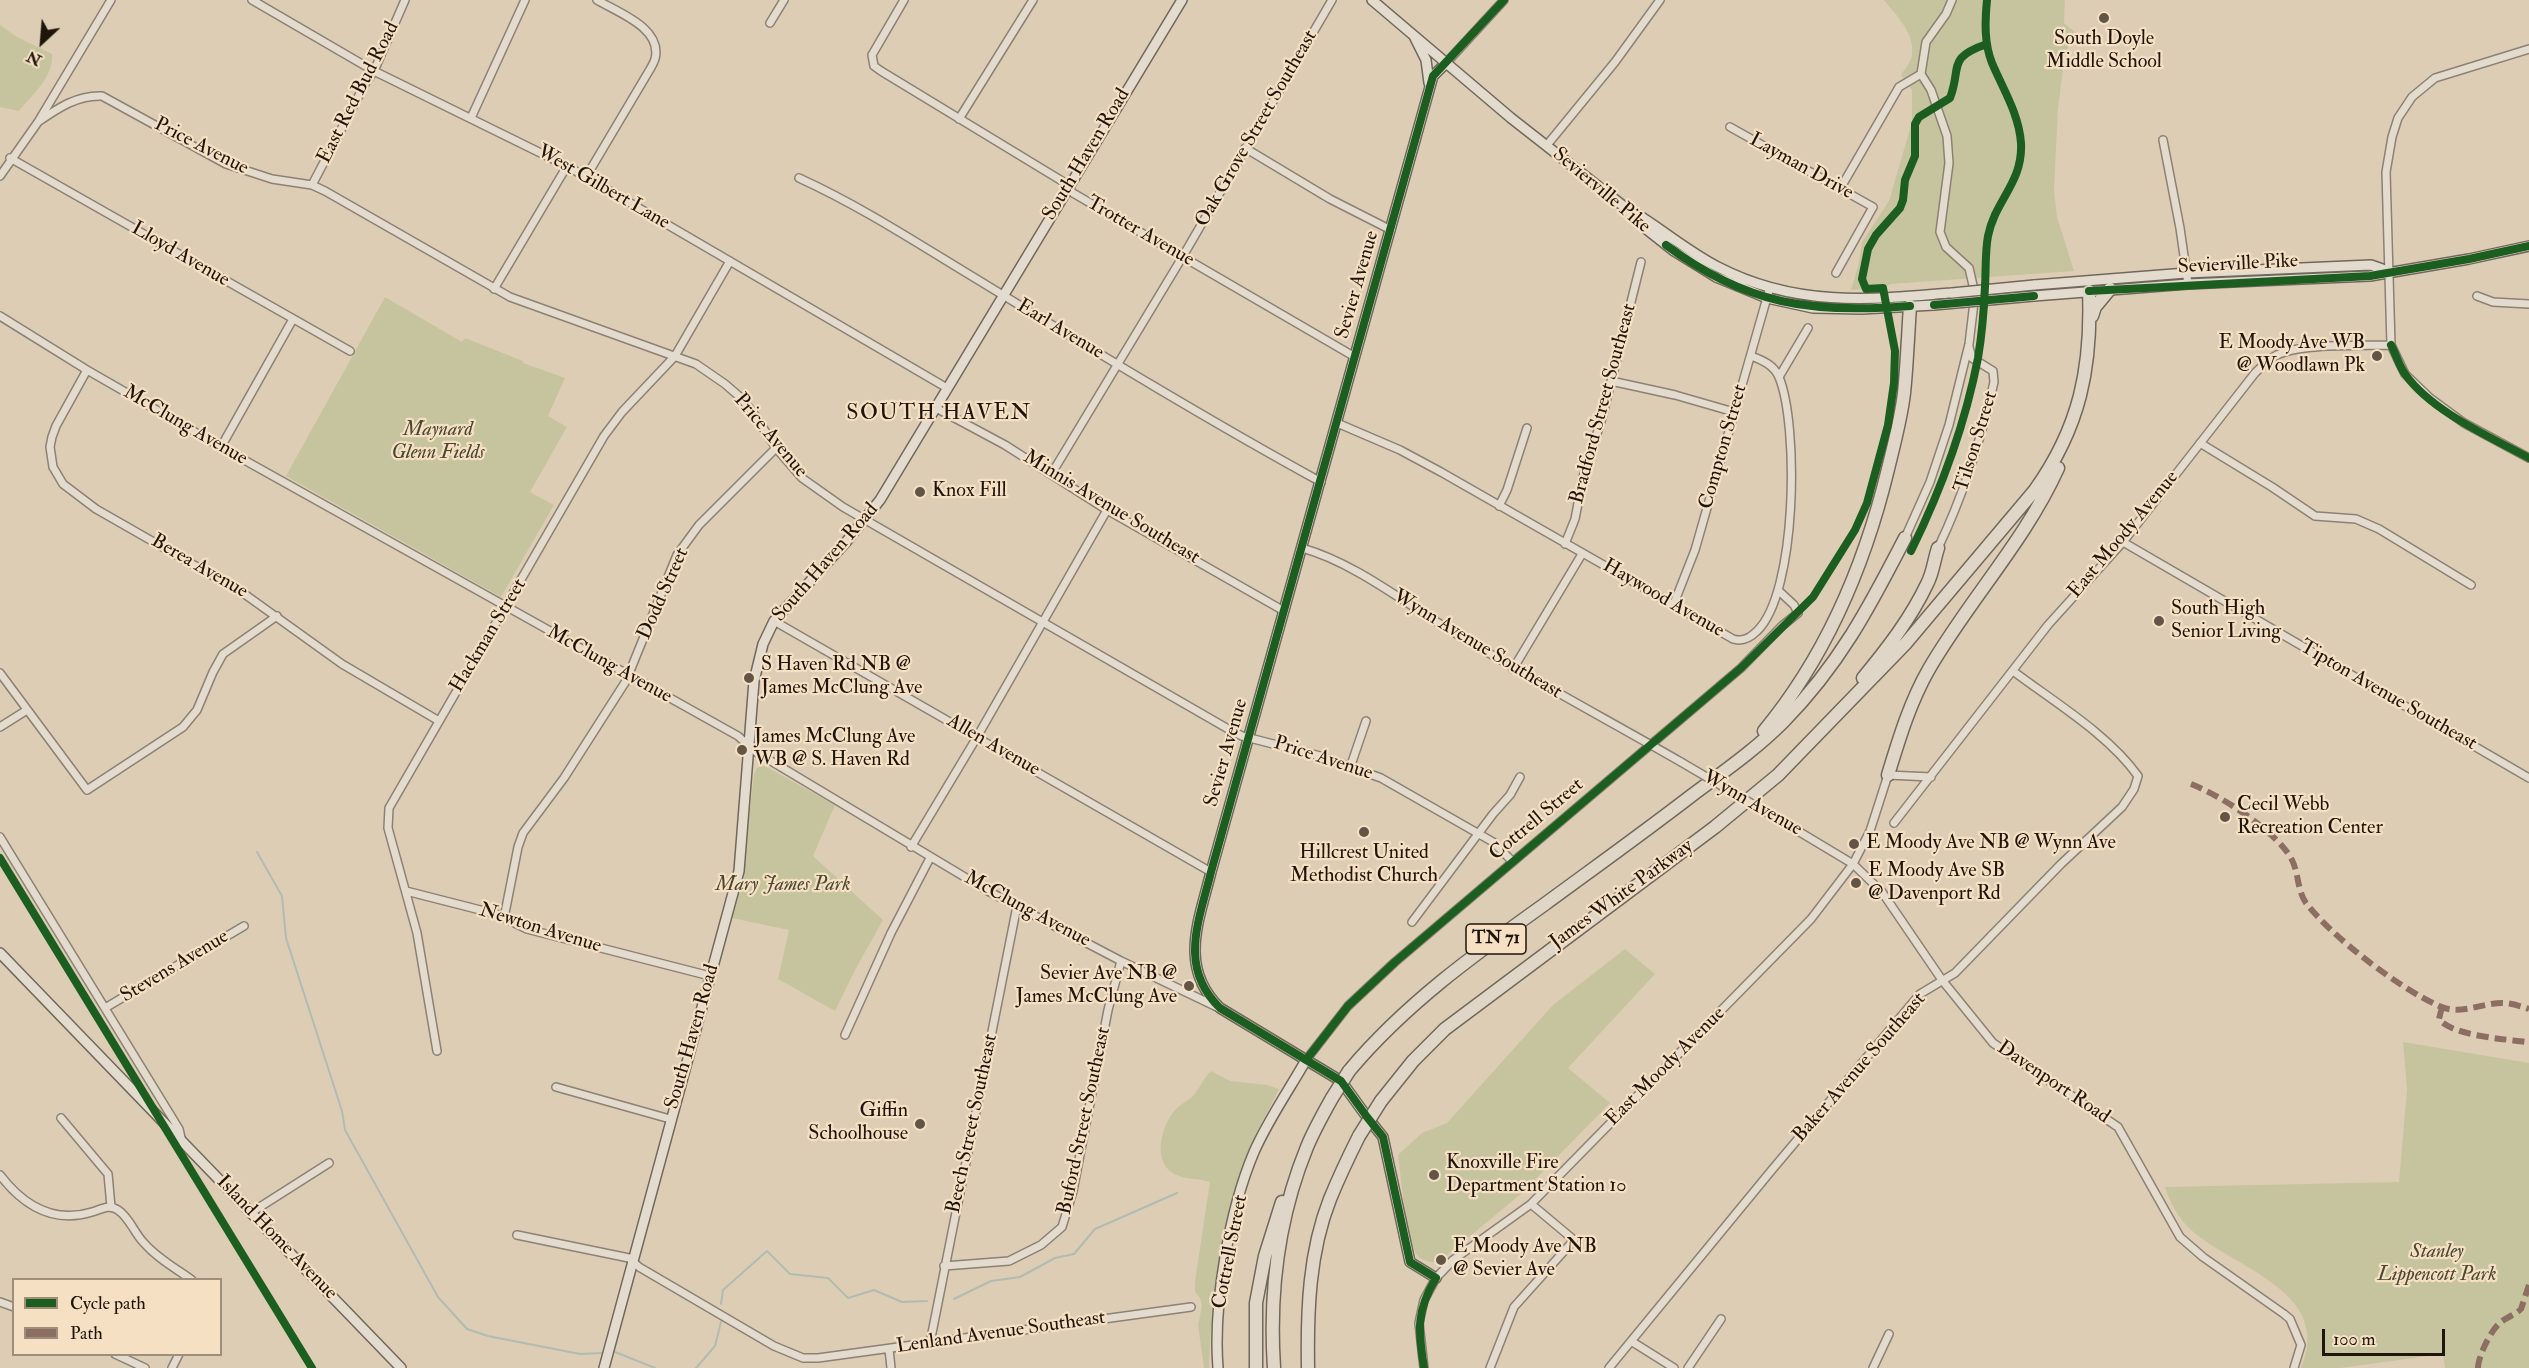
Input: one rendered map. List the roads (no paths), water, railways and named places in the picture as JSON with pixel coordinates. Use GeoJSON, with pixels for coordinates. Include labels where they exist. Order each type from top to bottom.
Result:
{"type":"FeatureCollection","features":[{"type":"Feature","properties":{"kind":"highway"},"geometry":{"type":"LineString","coordinates":[[1888,776],[1904,722],[1924,678],[2042,499],[2063,456],[2084,382],[2089,332],[2089,286]]}},
{"type":"Feature","properties":{"kind":"highway"},"geometry":{"type":"LineString","coordinates":[[2089,332],[2095,307],[2110,289]]}},
{"type":"Feature","properties":{"kind":"highway"},"geometry":{"type":"LineString","coordinates":[[1721,774],[1781,711],[1807,674],[1826,639],[1862,559],[1878,509],[1900,418],[1910,301]]}},
{"type":"Feature","properties":{"kind":"highway"},"geometry":{"type":"LineString","coordinates":[[1809,744],[1906,642],[2014,514],[2050,468],[2069,433]]}},
{"type":"Feature","properties":{"kind":"highway"},"geometry":{"type":"LineString","coordinates":[[1721,774],[1759,745],[1821,679],[1853,634],[1905,538]]}},
{"type":"Feature","properties":{"kind":"highway"},"geometry":{"type":"LineString","coordinates":[[1809,744],[1893,639],[1928,583],[1938,548]]}},
{"type":"Feature","properties":{"kind":"highway","name":"James White Parkway"},"geometry":{"type":"LineString","coordinates":[[1308,1368],[1308,1310],[1311,1275],[1330,1199],[1359,1136],[1381,1101],[1413,1061],[1445,1029],[1715,827],[1778,776],[1809,744]]}},
{"type":"Feature","properties":{"kind":"highway","name":"James White Parkway"},"geometry":{"type":"LineString","coordinates":[[1274,1368],[1272,1325],[1276,1263],[1290,1194],[1307,1147],[1332,1098],[1349,1071],[1373,1042],[1407,1010],[1460,967],[1643,834],[1721,774]]}},
{"type":"Feature","properties":{"kind":"highway"},"geometry":{"type":"LineString","coordinates":[[1256,1368],[1256,1303],[1265,1256],[1282,1200],[1307,1147]]}},
{"type":"Feature","properties":{"kind":"street"},"geometry":{"type":"LineString","coordinates":[[0,176],[10,158],[38,122],[111,0]]}},
{"type":"Feature","properties":{"kind":"street","name":"West Gilbert Lane"},"geometry":{"type":"LineString","coordinates":[[252,0],[374,71],[567,166],[947,388]]}},
{"type":"Feature","properties":{"kind":"street","name":"East Red Bud Road"},"geometry":{"type":"LineString","coordinates":[[312,185],[374,71],[405,0]]}},
{"type":"Feature","properties":{"kind":"street"},"geometry":{"type":"LineString","coordinates":[[471,118],[525,0]]}},
{"type":"Feature","properties":{"kind":"street"},"geometry":{"type":"LineString","coordinates":[[586,177],[655,60],[656,50],[650,35],[643,27],[597,0]]}},
{"type":"Feature","properties":{"kind":"street"},"geometry":{"type":"LineString","coordinates":[[770,23],[784,0]]}},
{"type":"Feature","properties":{"kind":"street","name":"Trotter Avenue"},"geometry":{"type":"LineString","coordinates":[[903,0],[875,48],[872,60],[881,72],[1062,181],[1073,193],[1355,357]]}},
{"type":"Feature","properties":{"kind":"street"},"geometry":{"type":"LineString","coordinates":[[959,119],[1032,0]]}},
{"type":"Feature","properties":{"kind":"street","name":"South Haven Road"},"geometry":{"type":"LineString","coordinates":[[604,1368],[739,871],[754,681],[763,644],[774,621],[866,520],[1182,0]]}},
{"type":"Feature","properties":{"kind":"street","name":"Oak Grove Street Southeast"},"geometry":{"type":"LineString","coordinates":[[1052,473],[1183,256],[1332,0]]}},
{"type":"Feature","properties":{"kind":"street","name":"Sevierville Pike"},"geometry":{"type":"LineString","coordinates":[[1372,0],[1622,205],[1719,268],[1770,288],[1823,298],[1934,304],[2034,296],[2186,273],[2371,265],[2388,271]]}},
{"type":"Feature","properties":{"kind":"street"},"geometry":{"type":"LineString","coordinates":[[1447,62],[1504,0]]}},
{"type":"Feature","properties":{"kind":"street"},"geometry":{"type":"LineString","coordinates":[[1547,145],[1615,62],[1660,0]]}},
{"type":"Feature","properties":{"kind":"street"},"geometry":{"type":"LineString","coordinates":[[1840,189],[1899,87],[1921,74],[1926,42],[1946,14],[1952,0]]}},
{"type":"Feature","properties":{"kind":"street"},"geometry":{"type":"LineString","coordinates":[[1413,34],[1426,60],[1430,87]]}},
{"type":"Feature","properties":{"kind":"street"},"geometry":{"type":"LineString","coordinates":[[2529,50],[2435,78],[2412,97],[2398,118],[2386,172],[2391,345],[2405,374],[2430,398],[2464,423],[2529,458]]}},
{"type":"Feature","properties":{"kind":"street","name":"Sevier Avenue"},"geometry":{"type":"LineString","coordinates":[[1436,1278],[1410,1262],[1383,1137],[1341,1082],[1220,1008],[1200,983],[1194,960],[1197,929],[1211,872],[1432,76],[1447,62]]}},
{"type":"Feature","properties":{"kind":"street","name":"Tilson Street"},"geometry":{"type":"LineString","coordinates":[[1905,538],[1944,443],[1962,373],[1975,306],[1974,284],[1969,268],[1946,247],[1940,232],[1949,163],[1947,136],[1931,90],[1921,74]]}},
{"type":"Feature","properties":{"kind":"street","name":"Price Avenue"},"geometry":{"type":"LineString","coordinates":[[38,122],[68,103],[90,96],[102,96],[226,164],[272,179],[312,185],[510,297],[696,364],[725,384],[754,414],[776,448],[802,478],[821,493],[1230,730],[1351,765],[1381,778],[1479,834],[1500,848],[1513,862]]}},
{"type":"Feature","properties":{"kind":"street","name":"Layman Drive"},"geometry":{"type":"LineString","coordinates":[[1730,127],[1873,207],[1836,273]]}},
{"type":"Feature","properties":{"kind":"street"},"geometry":{"type":"LineString","coordinates":[[2163,140],[2188,284]]}},
{"type":"Feature","properties":{"kind":"street"},"geometry":{"type":"LineString","coordinates":[[1245,148],[1330,199],[1391,230]]}},
{"type":"Feature","properties":{"kind":"street","name":"Lloyd Avenue"},"geometry":{"type":"LineString","coordinates":[[10,158],[350,351]]}},
{"type":"Feature","properties":{"kind":"street"},"geometry":{"type":"LineString","coordinates":[[494,289],[567,166]]}},
{"type":"Feature","properties":{"kind":"street","name":"Earl Avenue"},"geometry":{"type":"LineString","coordinates":[[799,178],[830,192],[1117,365],[1321,482]]}},
{"type":"Feature","properties":{"kind":"street","name":"Sevierville Pike"},"geometry":{"type":"LineString","coordinates":[[1622,205],[1645,228],[1697,266],[1767,298],[1813,308],[1834,309],[1910,301],[1952,293],[2034,285],[2089,286],[2110,289],[2370,276],[2388,271]]}},
{"type":"Feature","properties":{"kind":"street"},"geometry":{"type":"LineString","coordinates":[[2388,271],[2469,260],[2529,246]]}},
{"type":"Feature","properties":{"kind":"street","name":"Hackman Street"},"geometry":{"type":"LineString","coordinates":[[437,1051],[417,933],[387,818],[389,808],[604,436],[622,412],[675,356],[730,261]]}},
{"type":"Feature","properties":{"kind":"street","name":"Bradford Street Southeast"},"geometry":{"type":"LineString","coordinates":[[1565,544],[1575,519],[1583,477],[1602,418],[1641,262]]}},
{"type":"Feature","properties":{"kind":"street","name":"Compton Street"},"geometry":{"type":"LineString","coordinates":[[1673,606],[1695,550],[1770,288]]}},
{"type":"Feature","properties":{"kind":"street"},"geometry":{"type":"LineString","coordinates":[[2477,296],[2493,302],[2529,304]]}},
{"type":"Feature","properties":{"kind":"street","name":"McClung Avenue"},"geometry":{"type":"LineString","coordinates":[[0,315],[87,370],[221,447],[505,608],[738,736],[749,746],[930,858],[1121,961],[1220,1008]]}},
{"type":"Feature","properties":{"kind":"street"},"geometry":{"type":"LineString","coordinates":[[221,447],[293,319]]}},
{"type":"Feature","properties":{"kind":"street"},"geometry":{"type":"LineString","coordinates":[[1751,356],[1764,361],[1779,377],[1808,328]]}},
{"type":"Feature","properties":{"kind":"street","name":"Tilson Street"},"geometry":{"type":"LineString","coordinates":[[1938,548],[1956,509],[1978,449],[1994,382],[1991,369],[1977,363],[1971,355],[1968,344]]}},
{"type":"Feature","properties":{"kind":"street","name":"East Moody Avenue"},"geometry":{"type":"LineString","coordinates":[[1894,823],[2048,625],[2123,542],[2255,373],[2277,355],[2301,348],[2391,345]]}},
{"type":"Feature","properties":{"kind":"street"},"geometry":{"type":"LineString","coordinates":[[1962,373],[1977,363]]}},
{"type":"Feature","properties":{"kind":"street","name":"Berea Avenue"},"geometry":{"type":"LineString","coordinates":[[87,370],[52,437],[50,447],[53,467],[63,484],[96,509],[243,593],[342,664],[439,721]]}},
{"type":"Feature","properties":{"kind":"street","name":"Haywood Avenue"},"geometry":{"type":"LineString","coordinates":[[1337,423],[1400,450],[1673,606],[1733,639],[1742,640],[1752,636],[1767,620],[1779,592],[1790,524],[1792,475],[1786,415],[1779,377]]}},
{"type":"Feature","properties":{"kind":"street"},"geometry":{"type":"LineString","coordinates":[[1611,381],[1675,395],[1734,412]]}},
{"type":"Feature","properties":{"kind":"street","name":"Minnis Avenue Southeast"},"geometry":{"type":"LineString","coordinates":[[936,408],[1052,473],[1107,510],[1284,611]]}},
{"type":"Feature","properties":{"kind":"street"},"geometry":{"type":"LineString","coordinates":[[1499,506],[1507,490],[1527,428]]}},
{"type":"Feature","properties":{"kind":"street"},"geometry":{"type":"LineString","coordinates":[[2200,443],[2315,516],[2356,519],[2379,529],[2471,585]]}},
{"type":"Feature","properties":{"kind":"street","name":"Dodd Street"},"geometry":{"type":"LineString","coordinates":[[504,918],[516,854],[523,833],[564,778],[629,676],[677,555],[699,525],[776,448]]}},
{"type":"Feature","properties":{"kind":"street"},"geometry":{"type":"LineString","coordinates":[[911,847],[1044,622],[1107,510]]}},
{"type":"Feature","properties":{"kind":"street","name":"Tipton Avenue Southeast"},"geometry":{"type":"LineString","coordinates":[[2123,542],[2529,778]]}},
{"type":"Feature","properties":{"kind":"street","name":"Wynn Avenue Southeast"},"geometry":{"type":"LineString","coordinates":[[1302,548],[1328,558],[1364,577],[1514,669],[1650,745]]}},
{"type":"Feature","properties":{"kind":"street"},"geometry":{"type":"LineString","coordinates":[[1514,669],[1582,554]]}},
{"type":"Feature","properties":{"kind":"street","name":"Cottrell Street"},"geometry":{"type":"LineString","coordinates":[[1218,1368],[1216,1345],[1220,1292],[1233,1220],[1254,1153],[1306,1060],[1348,1006],[1741,668],[1798,613],[1794,605],[1779,592]]}},
{"type":"Feature","properties":{"kind":"street"},"geometry":{"type":"LineString","coordinates":[[0,673],[87,790],[183,726],[197,710],[223,654],[278,616]]}},
{"type":"Feature","properties":{"kind":"street","name":"Allen Avenue"},"geometry":{"type":"LineString","coordinates":[[774,621],[1211,872]]}},
{"type":"Feature","properties":{"kind":"street","name":"Baker Avenue Southeast"},"geometry":{"type":"LineString","coordinates":[[1609,1368],[1920,994],[1954,973],[2061,864],[2122,807],[2134,789],[2138,776],[2128,762],[2013,671]]}},
{"type":"Feature","properties":{"kind":"street"},"geometry":{"type":"LineString","coordinates":[[0,727],[27,710]]}},
{"type":"Feature","properties":{"kind":"street"},"geometry":{"type":"LineString","coordinates":[[1351,765],[1366,722]]}},
{"type":"Feature","properties":{"kind":"street","name":"Wynn Avenue"},"geometry":{"type":"LineString","coordinates":[[1650,745],[1853,864]]}},
{"type":"Feature","properties":{"kind":"street"},"geometry":{"type":"LineString","coordinates":[[1853,864],[1870,831],[1888,776],[1930,777]]}},
{"type":"Feature","properties":{"kind":"street"},"geometry":{"type":"LineString","coordinates":[[1412,922],[1492,814],[1510,795],[1520,777]]}},
{"type":"Feature","properties":{"kind":"street"},"geometry":{"type":"LineString","coordinates":[[0,837],[179,1129],[182,1142]]}},
{"type":"Feature","properties":{"kind":"street"},"geometry":{"type":"LineString","coordinates":[[845,1035],[891,933],[930,858]]}},
{"type":"Feature","properties":{"kind":"street","name":"East Moody Avenue"},"geometry":{"type":"LineString","coordinates":[[1436,1278],[1452,1260],[1531,1203],[1811,919],[1853,864]]}},
{"type":"Feature","properties":{"kind":"street","name":"Davenport Road"},"geometry":{"type":"LineString","coordinates":[[1853,864],[1882,892],[1942,980],[1993,1043],[2118,1127],[2180,1237],[2203,1257],[2290,1319],[2301,1345],[2294,1368]]}},
{"type":"Feature","properties":{"kind":"street","name":"Newton Avenue"},"geometry":{"type":"LineString","coordinates":[[406,891],[480,910],[527,929],[710,976]]}},
{"type":"Feature","properties":{"kind":"street","name":"Beech Street Southeast"},"geometry":{"type":"LineString","coordinates":[[930,1342],[1017,906]]}},
{"type":"Feature","properties":{"kind":"street","name":"Stevens Avenue"},"geometry":{"type":"LineString","coordinates":[[105,1008],[244,926]]}},
{"type":"Feature","properties":{"kind":"street","name":"Island Home Avenue"},"geometry":{"type":"LineString","coordinates":[[0,953],[401,1368]]}},
{"type":"Feature","properties":{"kind":"street","name":"Buford Street Southeast"},"geometry":{"type":"LineString","coordinates":[[944,1266],[1009,1261],[1041,1245],[1062,1227],[1073,1191],[1108,1010],[1121,961]]}},
{"type":"Feature","properties":{"kind":"street"},"geometry":{"type":"LineString","coordinates":[[556,1087],[670,1119]]}},
{"type":"Feature","properties":{"kind":"street"},"geometry":{"type":"LineString","coordinates":[[61,1118],[108,1174],[111,1207]]}},
{"type":"Feature","properties":{"kind":"street"},"geometry":{"type":"LineString","coordinates":[[252,1212],[328,1164]]}},
{"type":"Feature","properties":{"kind":"street"},"geometry":{"type":"LineString","coordinates":[[0,1175],[20,1198],[44,1212],[57,1215],[78,1215],[111,1207],[125,1216],[142,1242],[155,1254],[189,1278]]}},
{"type":"Feature","properties":{"kind":"street"},"geometry":{"type":"LineString","coordinates":[[1490,1368],[1514,1307],[1574,1240],[1531,1203]]}},
{"type":"Feature","properties":{"kind":"street","name":"Lenland Avenue Southeast"},"geometry":{"type":"LineString","coordinates":[[517,1235],[629,1258],[790,1354],[803,1358],[818,1358],[1191,1307]]}},
{"type":"Feature","properties":{"kind":"street"},"geometry":{"type":"LineString","coordinates":[[1424,1368],[1419,1323],[1424,1300],[1436,1278]]}},
{"type":"Feature","properties":{"kind":"street"},"geometry":{"type":"LineString","coordinates":[[1688,1368],[1721,1319]]}},
{"type":"Feature","properties":{"kind":"street"},"geometry":{"type":"LineString","coordinates":[[1873,1368],[1889,1334]]}},
{"type":"Feature","properties":{"kind":"street"},"geometry":{"type":"LineString","coordinates":[[1632,1341],[1674,1368]]}},
{"type":"Feature","properties":{"kind":"street"},"geometry":{"type":"LineString","coordinates":[[888,1348],[891,1368]]}},
{"type":"Feature","properties":{"kind":"street"},"geometry":{"type":"LineString","coordinates":[[119,1356],[145,1368]]}},
{"type":"Feature","properties":{"kind":"waterway"},"geometry":{"type":"LineString","coordinates":[[257,852],[282,896],[286,938],[342,1111],[345,1130],[438,1297],[467,1329],[488,1336],[580,1354],[603,1353]]}},
{"type":"Feature","properties":{"kind":"waterway"},"geometry":{"type":"LineString","coordinates":[[954,1299],[991,1281],[1020,1277],[1055,1258],[1074,1254],[1095,1229],[1177,1193]]}},
{"type":"Feature","properties":{"kind":"waterway"},"geometry":{"type":"LineString","coordinates":[[721,1304],[723,1290],[767,1251],[790,1274],[828,1278],[848,1298],[874,1290],[902,1302],[927,1301]]}},
{"type":"Feature","properties":{"kind":"waterway"},"geometry":{"type":"LineString","coordinates":[[696,1368],[715,1346],[721,1322]]}},
{"type":"Feature","properties":{"kind":"waterway"},"geometry":{"type":"LineString","coordinates":[[615,1352],[655,1368]]}},
{"type":"Feature","properties":{"kind":"place","name":"South Doyle Middle School"},"geometry":{"type":"Point","coordinates":[2104,18]}},
{"type":"Feature","properties":{"kind":"place","name":"E Moody Ave WB @ Woodlawn Pk"},"geometry":{"type":"Point","coordinates":[2377,356]}},
{"type":"Feature","properties":{"kind":"place","name":"Knox Fill"},"geometry":{"type":"Point","coordinates":[920,492]}},
{"type":"Feature","properties":{"kind":"place","name":"South High Senior Living"},"geometry":{"type":"Point","coordinates":[2159,621]}},
{"type":"Feature","properties":{"kind":"place","name":"S Haven Rd NB @ James McClung Ave"},"geometry":{"type":"Point","coordinates":[749,678]}},
{"type":"Feature","properties":{"kind":"place","name":"James McClung Ave WB @ S. Haven Rd"},"geometry":{"type":"Point","coordinates":[742,750]}},
{"type":"Feature","properties":{"kind":"place","name":"Cecil Webb Recreation Center"},"geometry":{"type":"Point","coordinates":[2225,817]}},
{"type":"Feature","properties":{"kind":"place","name":"Hillcrest United Methodist Church"},"geometry":{"type":"Point","coordinates":[1364,832]}},
{"type":"Feature","properties":{"kind":"place","name":"E Moody Ave NB @ Wynn Ave"},"geometry":{"type":"Point","coordinates":[1854,844]}},
{"type":"Feature","properties":{"kind":"place","name":"E Moody Ave SB @ Davenport Rd"},"geometry":{"type":"Point","coordinates":[1856,883]}},
{"type":"Feature","properties":{"kind":"place","name":"Sevier Ave NB @ James McClung Ave"},"geometry":{"type":"Point","coordinates":[1189,986]}},
{"type":"Feature","properties":{"kind":"place","name":"Giffin Schoolhouse"},"geometry":{"type":"Point","coordinates":[920,1124]}},
{"type":"Feature","properties":{"kind":"place","name":"Knoxville Fire Department Station 10"},"geometry":{"type":"Point","coordinates":[1434,1175]}},
{"type":"Feature","properties":{"kind":"place","name":"E Moody Ave NB @ Sevier Ave"},"geometry":{"type":"Point","coordinates":[1441,1260]}},
{"type":"Feature","properties":{"kind":"district","name":"SOUTH HAVEN"},"geometry":{"type":"Point","coordinates":[939,414]}},
{"type":"Feature","properties":{"kind":"park label","name":"Maynard Glenn Fields"},"geometry":{"type":"Point","coordinates":[438,442]}},
{"type":"Feature","properties":{"kind":"park label","name":"Mary James Park"},"geometry":{"type":"Point","coordinates":[783,886]}},
{"type":"Feature","properties":{"kind":"park label","name":"Stanley Lippencott Park"},"geometry":{"type":"Point","coordinates":[2437,1264]}}]}
